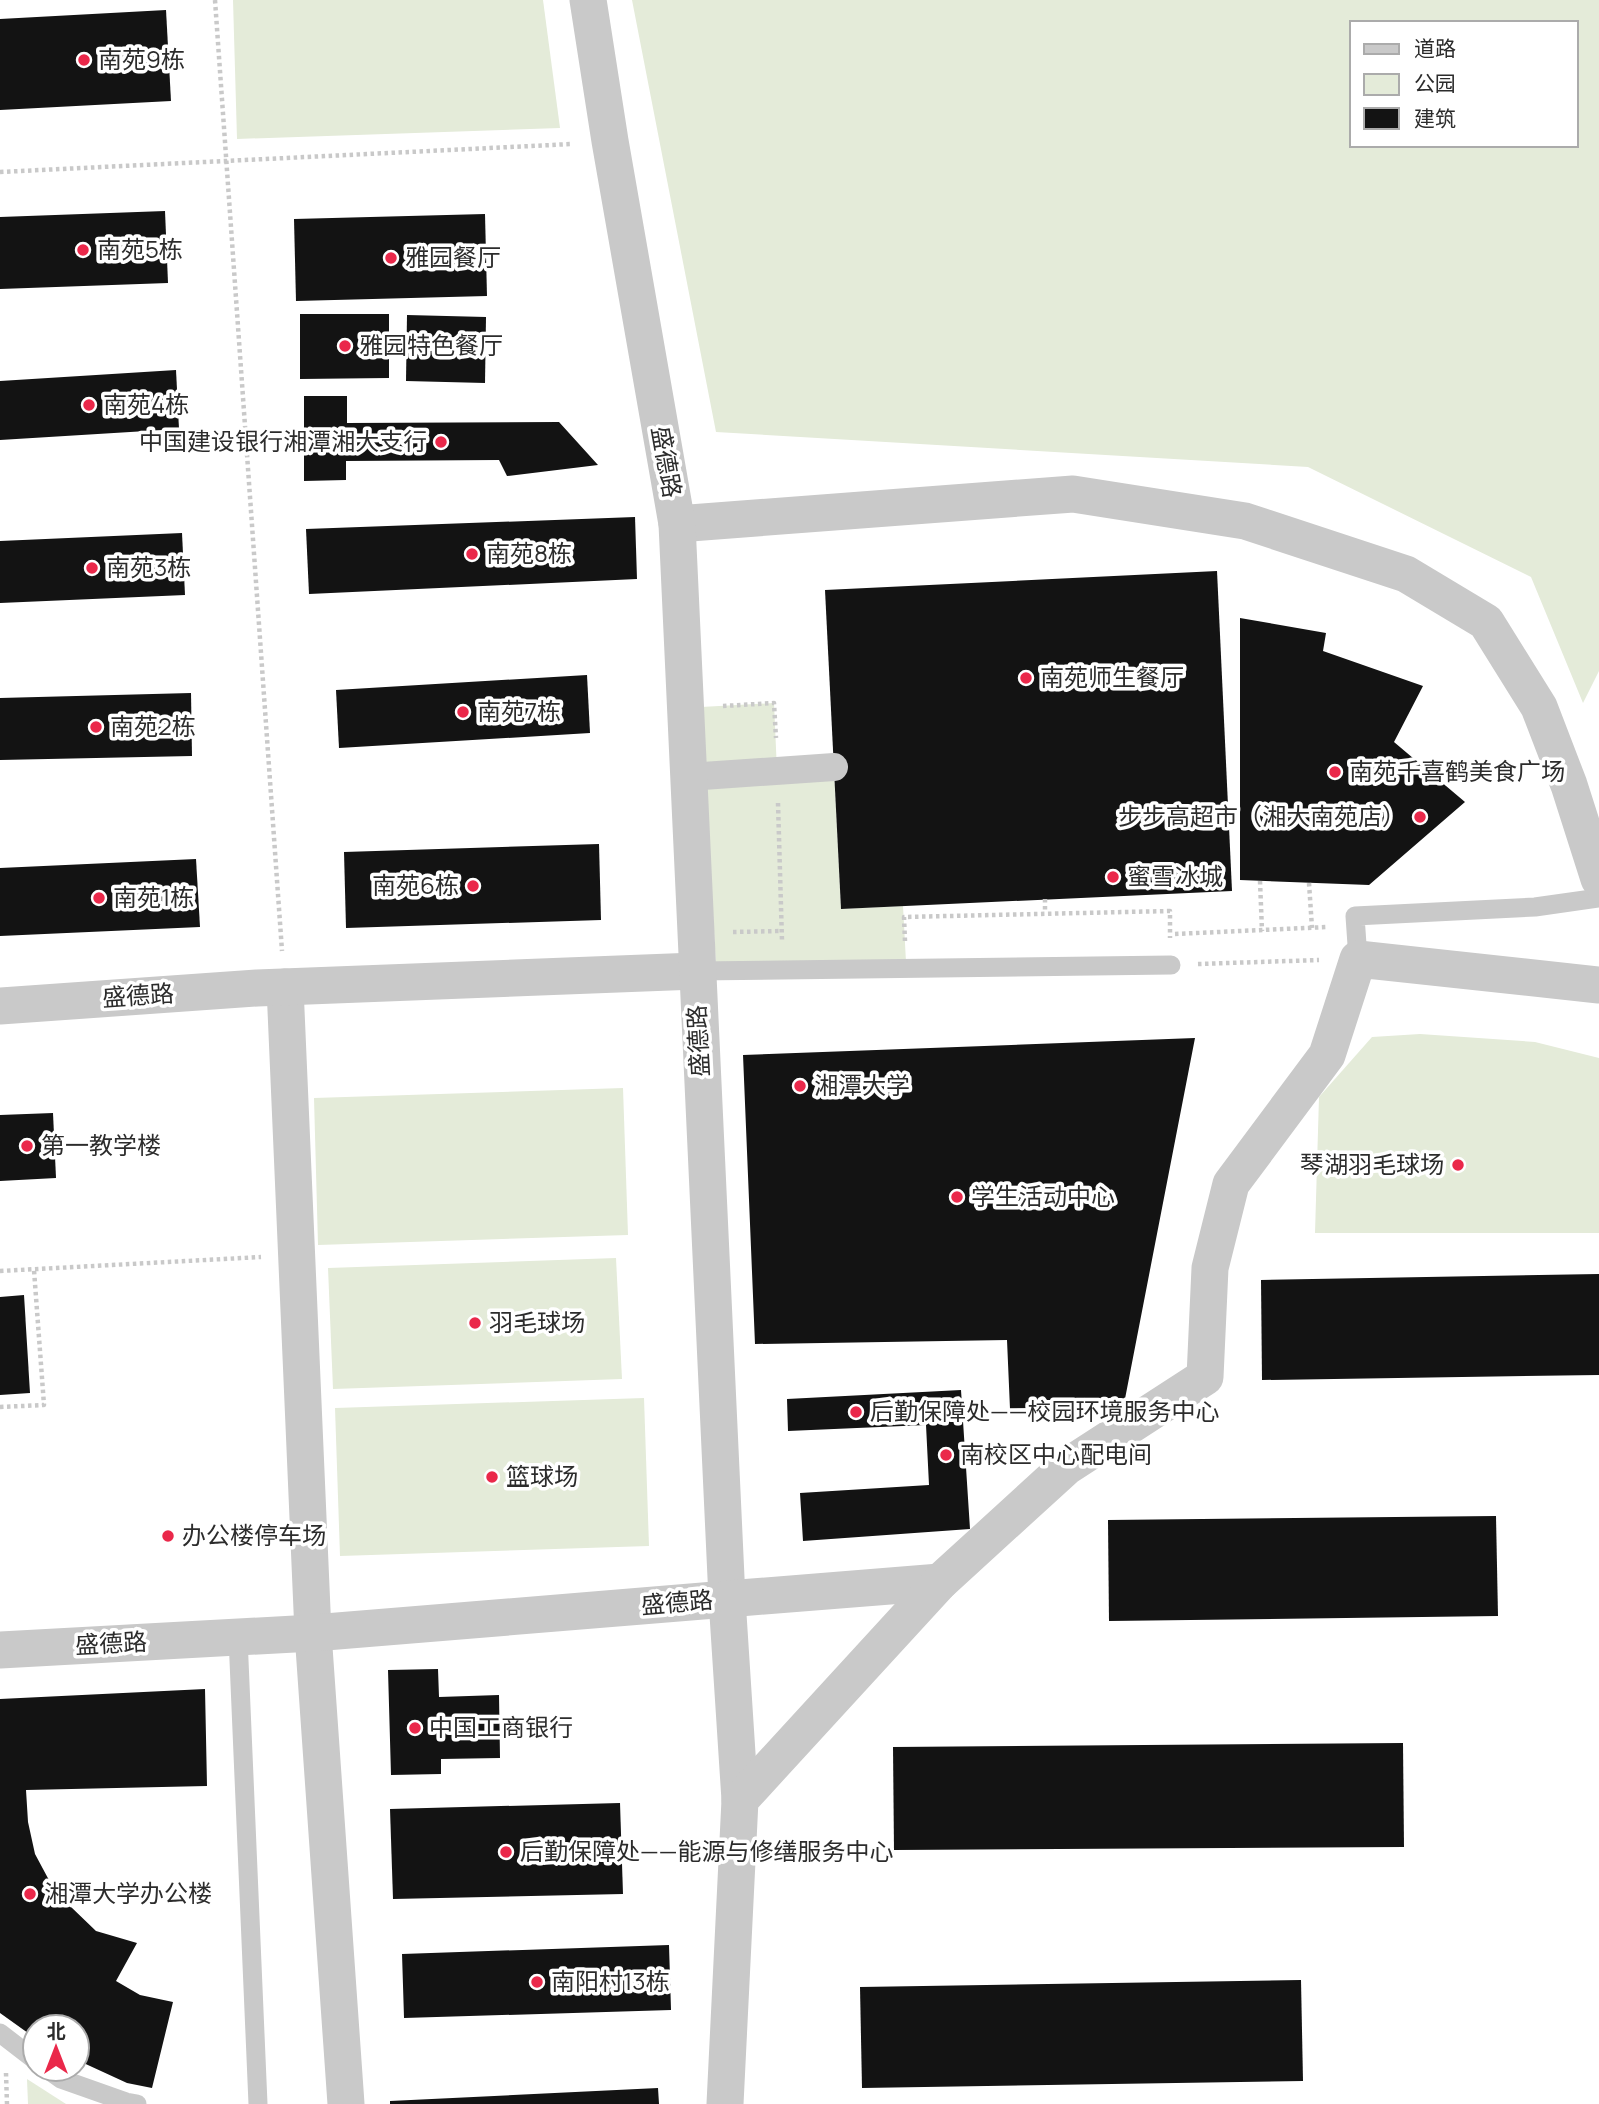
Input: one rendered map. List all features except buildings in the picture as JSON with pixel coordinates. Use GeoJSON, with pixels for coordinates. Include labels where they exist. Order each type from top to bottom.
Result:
{"type":"FeatureCollection","features":[{"type":"Feature","properties":{"kind":"street","name":"盛德路"},"geometry":{"type":"LineString","coordinates":[[0,1650],[313,1633],[727,1599],[677,524],[588,0]]}},
{"type":"Feature","properties":{"kind":"street"},"geometry":{"type":"LineString","coordinates":[[677,524],[1073,494],[1245,521],[1406,574],[1486,622],[1539,707],[1569,785],[1599,879]]}},
{"type":"Feature","properties":{"kind":"street"},"geometry":{"type":"LineString","coordinates":[[688,777],[834,767]]}},
{"type":"Feature","properties":{"kind":"street"},"geometry":{"type":"LineString","coordinates":[[740,1800],[940,1582],[1066,1468],[1205,1377],[1210,1268],[1231,1184],[1327,1055],[1357,942],[1599,985]]}},
{"type":"Feature","properties":{"kind":"street","name":"盛德路"},"geometry":{"type":"LineString","coordinates":[[0,1006],[285,986],[696,971]]}},
{"type":"Feature","properties":{"kind":"street"},"geometry":{"type":"LineString","coordinates":[[285,986],[313,1633],[346,2104]]}},
{"type":"Feature","properties":{"kind":"street"},"geometry":{"type":"LineString","coordinates":[[725,2104],[740,1800],[727,1599],[940,1582]]}},
{"type":"Feature","properties":{"kind":"lane"},"geometry":{"type":"LineString","coordinates":[[1357,942],[1355,916],[1535,907],[1599,898]]}},
{"type":"Feature","properties":{"kind":"lane","name":"盛德路"},"geometry":{"type":"LineString","coordinates":[[696,971],[1171,965]]}},
{"type":"Feature","properties":{"kind":"lane"},"geometry":{"type":"LineString","coordinates":[[238,1637],[258,2104]]}},
{"type":"Feature","properties":{"kind":"lane"},"geometry":{"type":"LineString","coordinates":[[0,2033],[21,2049]]}},
{"type":"Feature","properties":{"kind":"lane"},"geometry":{"type":"LineString","coordinates":[[73,2083],[137,2104]]}},
{"type":"Feature","properties":{"kind":"path"},"geometry":{"type":"LineString","coordinates":[[215,0],[285,986]]}},
{"type":"Feature","properties":{"kind":"path"},"geometry":{"type":"LineString","coordinates":[[0,172],[610,141]]}},
{"type":"Feature","properties":{"kind":"path"},"geometry":{"type":"LineString","coordinates":[[713,706],[774,704],[782,947]]}},
{"type":"Feature","properties":{"kind":"path"},"geometry":{"type":"LineString","coordinates":[[1260,881],[1262,931]]}},
{"type":"Feature","properties":{"kind":"path"},"geometry":{"type":"LineString","coordinates":[[1309,883],[1312,928]]}},
{"type":"Feature","properties":{"kind":"path"},"geometry":{"type":"LineString","coordinates":[[1045,899],[1045,913]]}},
{"type":"Feature","properties":{"kind":"path"},"geometry":{"type":"LineString","coordinates":[[905,944],[904,917],[1170,911],[1171,965],[1357,942]]}},
{"type":"Feature","properties":{"kind":"path"},"geometry":{"type":"LineString","coordinates":[[1170,934],[1312,928],[1357,942]]}},
{"type":"Feature","properties":{"kind":"path"},"geometry":{"type":"LineString","coordinates":[[728,933],[781,931]]}},
{"type":"Feature","properties":{"kind":"path"},"geometry":{"type":"LineString","coordinates":[[0,1272],[263,1257]]}},
{"type":"Feature","properties":{"kind":"path"},"geometry":{"type":"LineString","coordinates":[[0,1407],[44,1405],[34,1270]]}},
{"type":"Feature","properties":{"kind":"green space"},"geometry":{"type":"Polygon","coordinates":[[[233,0],[543,0],[560,128],[237,139],[233,0]]]}},
{"type":"Feature","properties":{"kind":"green space"},"geometry":{"type":"Polygon","coordinates":[[[632,0],[1599,0],[1599,671],[1583,703],[1531,577],[1308,467],[716,432],[632,0]]]}},
{"type":"Feature","properties":{"kind":"green space"},"geometry":{"type":"Polygon","coordinates":[[[774,703],[777,771],[834,767],[841,909],[903,906],[906,962],[716,965],[701,707],[774,703]]]}},
{"type":"Feature","properties":{"kind":"green space","name":"琴湖羽毛球场"},"geometry":{"type":"Polygon","coordinates":[[[1420,1034],[1535,1042],[1599,1058],[1599,1233],[1315,1233],[1319,1097],[1372,1037],[1420,1034]]]}},
{"type":"Feature","properties":{"kind":"green space"},"geometry":{"type":"Polygon","coordinates":[[[623,1088],[628,1235],[318,1245],[314,1098],[623,1088]]]}},
{"type":"Feature","properties":{"kind":"green space","name":"羽毛球场"},"geometry":{"type":"Polygon","coordinates":[[[616,1258],[622,1379],[333,1389],[328,1268],[616,1258]]]}},
{"type":"Feature","properties":{"kind":"green space","name":"篮球场"},"geometry":{"type":"Polygon","coordinates":[[[644,1398],[649,1546],[340,1556],[335,1408],[644,1398]]]}},
{"type":"Feature","properties":{"kind":"green space"},"geometry":{"type":"Polygon","coordinates":[[[27,2083],[33,2083],[66,2104],[28,2104],[27,2083]]]}},
{"type":"Feature","properties":{"kind":"place","name":"南苑9栋"},"geometry":{"type":"Point","coordinates":[84,60]}},
{"type":"Feature","properties":{"kind":"place","name":"南苑5栋"},"geometry":{"type":"Point","coordinates":[83,250]}},
{"type":"Feature","properties":{"kind":"place","name":"雅园餐厅"},"geometry":{"type":"Point","coordinates":[391,258]}},
{"type":"Feature","properties":{"kind":"place","name":"雅园特色餐厅"},"geometry":{"type":"Point","coordinates":[345,346]}},
{"type":"Feature","properties":{"kind":"place","name":"南苑4栋"},"geometry":{"type":"Point","coordinates":[89,405]}},
{"type":"Feature","properties":{"kind":"place","name":"中国建设银行湘潭湘大支行"},"geometry":{"type":"Point","coordinates":[441,442]}},
{"type":"Feature","properties":{"kind":"place","name":"南苑8栋"},"geometry":{"type":"Point","coordinates":[472,554]}},
{"type":"Feature","properties":{"kind":"place","name":"南苑3栋"},"geometry":{"type":"Point","coordinates":[92,568]}},
{"type":"Feature","properties":{"kind":"place","name":"南苑师生餐厅"},"geometry":{"type":"Point","coordinates":[1026,678]}},
{"type":"Feature","properties":{"kind":"place","name":"南苑7栋"},"geometry":{"type":"Point","coordinates":[463,712]}},
{"type":"Feature","properties":{"kind":"place","name":"南苑2栋"},"geometry":{"type":"Point","coordinates":[96,727]}},
{"type":"Feature","properties":{"kind":"place","name":"南苑千喜鹤美食广场"},"geometry":{"type":"Point","coordinates":[1335,772]}},
{"type":"Feature","properties":{"kind":"place","name":"步步高超市（湘大南苑店）"},"geometry":{"type":"Point","coordinates":[1420,817]}},
{"type":"Feature","properties":{"kind":"place","name":"蜜雪冰城"},"geometry":{"type":"Point","coordinates":[1113,877]}},
{"type":"Feature","properties":{"kind":"place","name":"南苑6栋"},"geometry":{"type":"Point","coordinates":[473,886]}},
{"type":"Feature","properties":{"kind":"place","name":"南苑1栋"},"geometry":{"type":"Point","coordinates":[99,898]}},
{"type":"Feature","properties":{"kind":"place","name":"湘潭大学"},"geometry":{"type":"Point","coordinates":[800,1086]}},
{"type":"Feature","properties":{"kind":"place","name":"第一教学楼"},"geometry":{"type":"Point","coordinates":[27,1146]}},
{"type":"Feature","properties":{"kind":"place","name":"琴湖羽毛球场"},"geometry":{"type":"Point","coordinates":[1458,1165]}},
{"type":"Feature","properties":{"kind":"place","name":"学生活动中心"},"geometry":{"type":"Point","coordinates":[957,1197]}},
{"type":"Feature","properties":{"kind":"place","name":"羽毛球场"},"geometry":{"type":"Point","coordinates":[475,1323]}},
{"type":"Feature","properties":{"kind":"place","name":"后勤保障处——校园环境服务中心"},"geometry":{"type":"Point","coordinates":[856,1412]}},
{"type":"Feature","properties":{"kind":"place","name":"南校区中心配电间"},"geometry":{"type":"Point","coordinates":[946,1455]}},
{"type":"Feature","properties":{"kind":"place","name":"篮球场"},"geometry":{"type":"Point","coordinates":[492,1477]}},
{"type":"Feature","properties":{"kind":"place","name":"办公楼停车场"},"geometry":{"type":"Point","coordinates":[168,1536]}},
{"type":"Feature","properties":{"kind":"place","name":"中国工商银行"},"geometry":{"type":"Point","coordinates":[415,1728]}},
{"type":"Feature","properties":{"kind":"place","name":"后勤保障处——能源与修缮服务中心"},"geometry":{"type":"Point","coordinates":[506,1852]}},
{"type":"Feature","properties":{"kind":"place","name":"湘潭大学办公楼"},"geometry":{"type":"Point","coordinates":[30,1894]}},
{"type":"Feature","properties":{"kind":"place","name":"南阳村13栋"},"geometry":{"type":"Point","coordinates":[537,1982]}}]}
